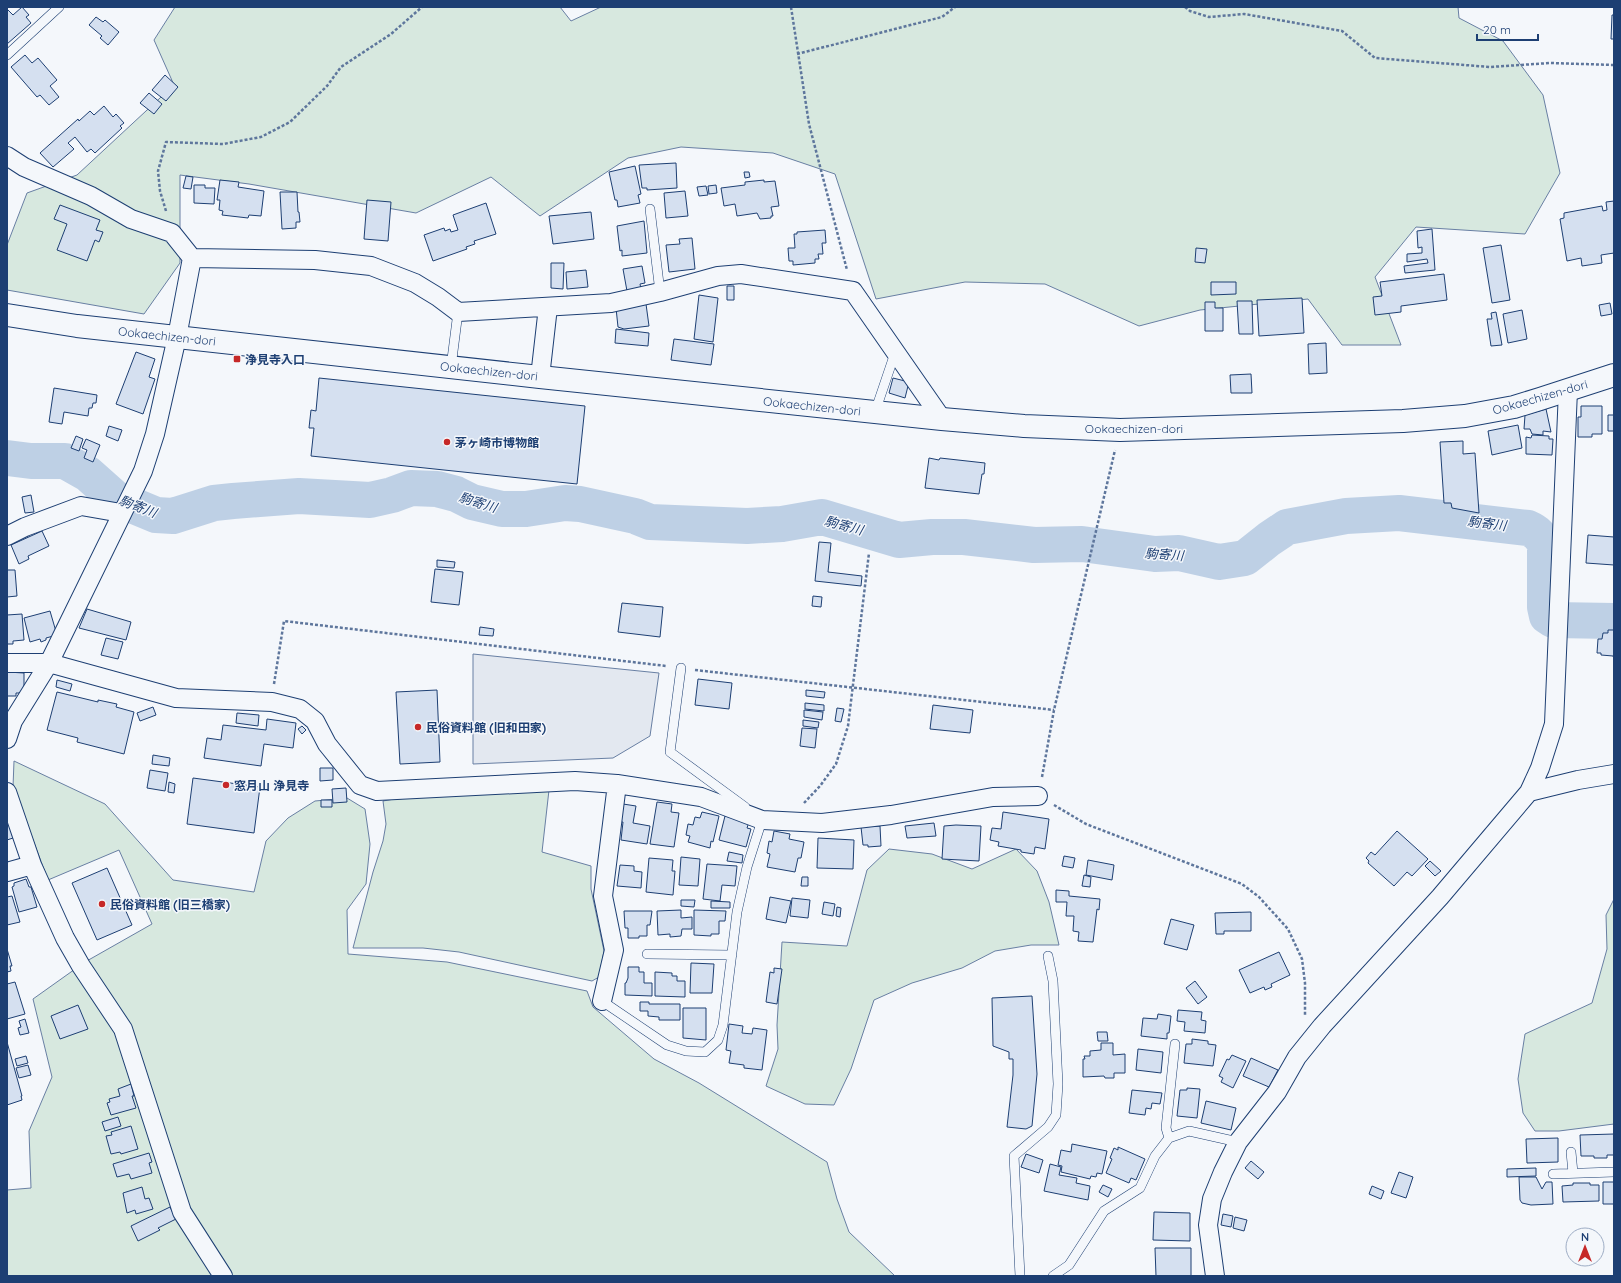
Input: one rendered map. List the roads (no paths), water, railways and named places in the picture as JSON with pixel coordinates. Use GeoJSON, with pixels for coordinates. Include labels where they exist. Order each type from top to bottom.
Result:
{"type":"FeatureCollection","features":[{"type":"Feature","properties":{"kind":"street"},"geometry":{"type":"LineString","coordinates":[[7,156],[24,167],[91,196],[131,219],[172,233],[192,258],[177,337],[155,434],[143,471],[49,663],[10,720],[7,739]]}},
{"type":"Feature","properties":{"kind":"street"},"geometry":{"type":"LineString","coordinates":[[192,258],[315,260],[371,266],[415,283],[438,297],[458,312],[611,303],[660,292],[718,276],[741,274],[853,291],[942,419]]}},
{"type":"Feature","properties":{"kind":"street"},"geometry":{"type":"LineString","coordinates":[[540,377],[548,307]]}},
{"type":"Feature","properties":{"kind":"street","name":"Ookaechizen-dori"},"geometry":{"type":"LineString","coordinates":[[7,314],[77,326],[540,377],[942,419],[1024,426],[1120,430],[1435,419],[1465,416],[1514,407],[1614,375]]}},
{"type":"Feature","properties":{"kind":"street"},"geometry":{"type":"LineString","coordinates":[[1215,1276],[1208,1225],[1212,1198],[1222,1172],[1238,1142],[1277,1092],[1297,1057],[1307,1044],[1440,897],[1529,792],[1540,768],[1554,724],[1568,390]]}},
{"type":"Feature","properties":{"kind":"street"},"geometry":{"type":"LineString","coordinates":[[7,536],[25,527],[82,506],[125,507]]}},
{"type":"Feature","properties":{"kind":"street"},"geometry":{"type":"LineString","coordinates":[[7,663],[49,663],[176,698],[272,702],[300,709],[315,721],[327,744],[360,785],[377,791],[575,781],[617,784],[701,797],[762,820],[822,823],[891,815],[993,797],[1038,796]]}},
{"type":"Feature","properties":{"kind":"street"},"geometry":{"type":"LineString","coordinates":[[1529,792],[1578,780],[1614,774]]}},
{"type":"Feature","properties":{"kind":"street"},"geometry":{"type":"LineString","coordinates":[[602,1001],[614,950],[603,896],[617,784]]}},
{"type":"Feature","properties":{"kind":"street"},"geometry":{"type":"LineString","coordinates":[[7,792],[32,865],[65,938],[123,1029],[182,1212],[223,1276]]}},
{"type":"Feature","properties":{"kind":"street"},"geometry":{"type":"LineString","coordinates":[[7,872],[32,865]]}},
{"type":"Feature","properties":{"kind":"lane"},"geometry":{"type":"LineString","coordinates":[[7,55],[58,7]]}},
{"type":"Feature","properties":{"kind":"lane"},"geometry":{"type":"LineString","coordinates":[[650,209],[660,292]]}},
{"type":"Feature","properties":{"kind":"lane"},"geometry":{"type":"LineString","coordinates":[[451,367],[458,312]]}},
{"type":"Feature","properties":{"kind":"lane"},"geometry":{"type":"LineString","coordinates":[[875,412],[895,353]]}},
{"type":"Feature","properties":{"kind":"lane"},"geometry":{"type":"LineString","coordinates":[[602,1001],[667,1045],[686,1051],[705,1052],[718,1040],[722,1025],[737,912],[745,874],[762,820],[670,752],[681,668]]}},
{"type":"Feature","properties":{"kind":"lane"},"geometry":{"type":"LineString","coordinates":[[648,954],[732,955]]}},
{"type":"Feature","properties":{"kind":"lane"},"geometry":{"type":"LineString","coordinates":[[1020,1276],[1014,1156],[1048,1127],[1056,1115],[1058,1084],[1053,981],[1048,956]]}},
{"type":"Feature","properties":{"kind":"lane"},"geometry":{"type":"LineString","coordinates":[[1169,1138],[1166,1128],[1175,1044]]}},
{"type":"Feature","properties":{"kind":"lane"},"geometry":{"type":"LineString","coordinates":[[1053,1276],[1069,1265],[1104,1211],[1140,1188],[1155,1156],[1169,1138],[1189,1131],[1238,1142]]}},
{"type":"Feature","properties":{"kind":"lane"},"geometry":{"type":"LineString","coordinates":[[1571,1152],[1573,1173]]}},
{"type":"Feature","properties":{"kind":"lane"},"geometry":{"type":"LineString","coordinates":[[1553,1174],[1614,1172]]}},
{"type":"Feature","properties":{"kind":"waterway","name":"駒寄川"},"geometry":{"type":"LineString","coordinates":[[7,458],[31,461],[65,461],[88,474],[115,498],[156,515],[173,516],[214,503],[233,501],[299,496],[370,500],[392,495],[411,488],[437,489],[456,494],[472,502],[502,509],[526,509],[565,503],[580,504],[635,516],[650,522],[747,526],[782,524],[822,517],[899,540],[932,537],[964,537],[1034,545],[1082,544],[1155,554],[1179,553],[1219,562],[1245,558],[1287,527],[1346,516],[1399,513],[1528,528],[1536,533],[1545,545],[1545,607],[1547,616],[1553,620],[1614,621]]}},
{"type":"Feature","properties":{"kind":"place","name":"浄見寺入口"},"geometry":{"type":"Point","coordinates":[237,359]}},
{"type":"Feature","properties":{"kind":"place","name":"茅ヶ崎市博物館"},"geometry":{"type":"Point","coordinates":[447,442]}},
{"type":"Feature","properties":{"kind":"place","name":"民俗資料館 (旧和田家)"},"geometry":{"type":"Point","coordinates":[418,727]}},
{"type":"Feature","properties":{"kind":"place","name":"窓月山 浄見寺"},"geometry":{"type":"Point","coordinates":[226,785]}},
{"type":"Feature","properties":{"kind":"place","name":"民俗資料館 (旧三橋家)"},"geometry":{"type":"Point","coordinates":[102,904]}}]}
